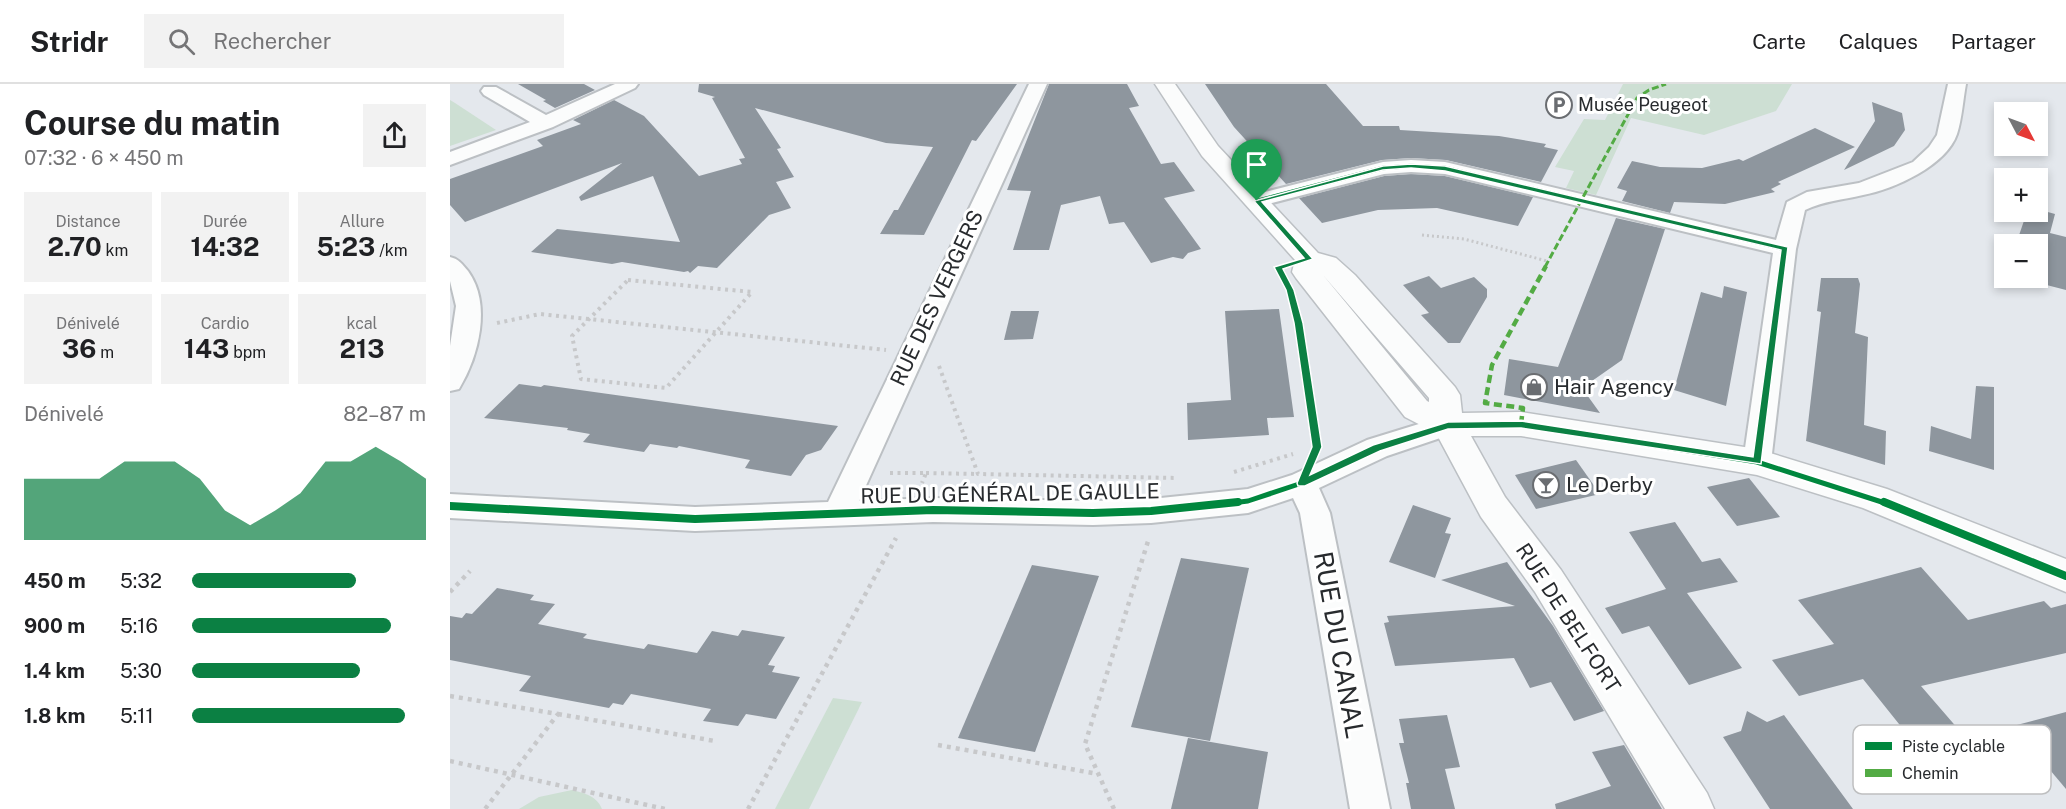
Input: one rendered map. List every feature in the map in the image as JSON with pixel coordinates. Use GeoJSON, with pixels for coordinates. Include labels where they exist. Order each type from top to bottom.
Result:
{"type":"FeatureCollection","features":[{"type":"Feature","properties":{"kind":"main road"},"geometry":{"type":"LineString","coordinates":[[1164,84],[1210,152],[1309,259],[1306,272],[1416,409],[1448,425],[1521,424],[1757,462],[1912,511],[2066,576]]}},
{"type":"Feature","properties":{"kind":"main road","name":"RUE DE BELFORT"},"geometry":{"type":"LineString","coordinates":[[1448,425],[1493,507],[1548,581],[1691,809]]}},
{"type":"Feature","properties":{"kind":"street"},"geometry":{"type":"LineString","coordinates":[[450,159],[546,123],[628,84]]}},
{"type":"Feature","properties":{"kind":"street","name":"RUE DES VERGERS"},"geometry":{"type":"LineString","coordinates":[[838,513],[1038,84]]}},
{"type":"Feature","properties":{"kind":"street"},"geometry":{"type":"LineString","coordinates":[[1757,462],[1785,249],[1795,207],[1815,197],[1864,189],[1920,166],[1937,151],[1947,135],[1958,84]]}},
{"type":"Feature","properties":{"kind":"street"},"geometry":{"type":"LineString","coordinates":[[490,91],[546,123]]}},
{"type":"Feature","properties":{"kind":"street"},"geometry":{"type":"LineString","coordinates":[[1257,201],[1383,168],[1411,166],[1445,168],[1785,249]]}},
{"type":"Feature","properties":{"kind":"street"},"geometry":{"type":"LineString","coordinates":[[450,264],[457,271],[468,300],[469,322],[463,351],[450,382]]}},
{"type":"Feature","properties":{"kind":"street","name":"RUE DU GÉNÉRAL DE GAULLE"},"geometry":{"type":"LineString","coordinates":[[450,507],[552,510],[695,519],[911,510],[1093,513],[1151,511],[1248,501],[1302,483],[1377,448],[1448,425]]}},
{"type":"Feature","properties":{"kind":"street","name":"RUE DU CANAL"},"geometry":{"type":"LineString","coordinates":[[1302,483],[1315,513],[1370,809]]}},
{"type":"Feature","properties":{"kind":"path"},"geometry":{"type":"LineString","coordinates":[[1422,235],[1464,239],[1547,261]]}},
{"type":"Feature","properties":{"kind":"path"},"geometry":{"type":"LineString","coordinates":[[628,280],[741,291],[752,292],[666,388],[581,379],[572,336],[628,280]]}},
{"type":"Feature","properties":{"kind":"path"},"geometry":{"type":"LineString","coordinates":[[1293,301],[1299,323],[1317,447],[1302,483]]}},
{"type":"Feature","properties":{"kind":"path"},"geometry":{"type":"LineString","coordinates":[[748,809],[911,510],[926,472]]}},
{"type":"Feature","properties":{"kind":"path"},"geometry":{"type":"LineString","coordinates":[[856,473],[978,474]]}},
{"type":"Feature","properties":{"kind":"path"},"geometry":{"type":"LineString","coordinates":[[1114,809],[1085,744],[1150,533],[1151,511]]}},
{"type":"Feature","properties":{"kind":"path"},"geometry":{"type":"LineString","coordinates":[[450,592],[470,571]]}},
{"type":"Feature","properties":{"kind":"path"},"geometry":{"type":"LineString","coordinates":[[450,696],[716,741]]}},
{"type":"Feature","properties":{"kind":"path"},"geometry":{"type":"LineString","coordinates":[[485,809],[558,714]]}},
{"type":"Feature","properties":{"kind":"path"},"geometry":{"type":"LineString","coordinates":[[938,745],[1099,774]]}},
{"type":"Feature","properties":{"kind":"path"},"geometry":{"type":"LineString","coordinates":[[450,760],[665,809]]}},
{"type":"Feature","properties":{"kind":"green space"},"geometry":{"type":"Polygon","coordinates":[[[1623,84],[1792,84],[1776,111],[1704,135],[1631,118],[1596,195],[1566,188],[1574,171],[1555,167],[1584,119],[1605,120],[1623,84]]]}},
{"type":"Feature","properties":{"kind":"green space"},"geometry":{"type":"Polygon","coordinates":[[[450,100],[455,103],[496,130],[450,146],[450,100]]]}},
{"type":"Feature","properties":{"kind":"green space"},"geometry":{"type":"Polygon","coordinates":[[[833,698],[862,702],[809,809],[775,809],[833,698]]]}},
{"type":"Feature","properties":{"kind":"green space"},"geometry":{"type":"Polygon","coordinates":[[[572,790],[593,798],[602,809],[519,809],[539,797],[572,790]]]}},
{"type":"Feature","properties":{"kind":"building"},"geometry":{"type":"Polygon","coordinates":[[[518,84],[584,84],[595,90],[555,108],[543,101],[546,100],[518,84]]]}},
{"type":"Feature","properties":{"kind":"building"},"geometry":{"type":"Polygon","coordinates":[[[699,84],[1017,84],[976,141],[972,140],[924,235],[880,234],[894,210],[898,210],[933,147],[886,143],[755,108],[781,148],[777,149],[794,177],[776,182],[791,208],[769,215],[717,268],[698,266],[690,273],[622,262],[612,264],[531,252],[557,229],[680,242],[653,176],[581,201],[579,197],[622,163],[465,222],[450,205],[450,179],[543,146],[537,140],[581,124],[573,120],[614,100],[644,116],[699,176],[742,164],[739,159],[745,158],[712,98],[715,97],[698,92],[699,84]]]}},
{"type":"Feature","properties":{"kind":"building"},"geometry":{"type":"Polygon","coordinates":[[[1049,84],[1127,84],[1139,106],[1129,108],[1161,164],[1174,162],[1195,191],[1164,198],[1201,249],[1188,253],[1183,259],[1173,257],[1151,263],[1124,222],[1109,224],[1100,196],[1061,205],[1049,250],[1013,250],[1031,191],[1007,190],[1049,84]]]}},
{"type":"Feature","properties":{"kind":"building"},"geometry":{"type":"Polygon","coordinates":[[[1205,84],[1326,84],[1363,126],[1399,126],[1400,130],[1499,136],[1546,144],[1544,147],[1558,150],[1541,182],[1446,160],[1411,158],[1382,160],[1286,184],[1234,127],[1205,84]]]}},
{"type":"Feature","properties":{"kind":"building"},"geometry":{"type":"Polygon","coordinates":[[[1872,102],[1902,113],[1905,130],[1894,146],[1844,170],[1875,121],[1872,102]]]}},
{"type":"Feature","properties":{"kind":"building"},"geometry":{"type":"Polygon","coordinates":[[[1815,128],[1855,147],[1778,182],[1781,184],[1771,189],[1775,192],[1725,204],[1674,202],[1670,213],[1622,201],[1627,191],[1617,188],[1632,161],[1660,167],[1702,168],[1739,159],[1743,161],[1815,128]]]}},
{"type":"Feature","properties":{"kind":"building"},"geometry":{"type":"Polygon","coordinates":[[[1411,174],[1445,176],[1533,197],[1518,226],[1437,208],[1378,210],[1322,223],[1299,198],[1384,176],[1411,174]]]}},
{"type":"Feature","properties":{"kind":"building"},"geometry":{"type":"Polygon","coordinates":[[[2048,212],[2055,214],[2050,233],[2066,237],[2066,290],[2048,285],[2048,234],[2019,234],[2024,222],[2048,222],[2048,212]]]}},
{"type":"Feature","properties":{"kind":"building"},"geometry":{"type":"Polygon","coordinates":[[[1616,218],[1665,229],[1622,360],[1582,388],[1600,413],[1504,395],[1509,359],[1558,367],[1616,218]]]}},
{"type":"Feature","properties":{"kind":"building"},"geometry":{"type":"Polygon","coordinates":[[[1429,276],[1441,288],[1474,277],[1487,289],[1487,297],[1460,343],[1448,343],[1421,315],[1429,313],[1403,285],[1429,276]]]}},
{"type":"Feature","properties":{"kind":"building"},"geometry":{"type":"Polygon","coordinates":[[[1821,278],[1858,278],[1860,284],[1855,333],[1868,337],[1864,425],[1886,431],[1885,465],[1806,441],[1821,312],[1817,311],[1821,278]]]}},
{"type":"Feature","properties":{"kind":"building"},"geometry":{"type":"Polygon","coordinates":[[[1724,286],[1747,292],[1726,406],[1674,390],[1701,292],[1722,298],[1724,286]]]}},
{"type":"Feature","properties":{"kind":"building"},"geometry":{"type":"Polygon","coordinates":[[[1279,309],[1294,417],[1267,418],[1269,435],[1188,440],[1187,403],[1231,400],[1225,311],[1279,309]]]}},
{"type":"Feature","properties":{"kind":"building"},"geometry":{"type":"Polygon","coordinates":[[[1011,311],[1039,311],[1033,339],[1004,340],[1011,311]]]}},
{"type":"Feature","properties":{"kind":"building"},"geometry":{"type":"Polygon","coordinates":[[[519,384],[541,387],[544,385],[838,426],[821,450],[806,455],[791,476],[745,468],[750,460],[679,446],[677,448],[650,444],[644,452],[583,442],[590,434],[567,430],[568,428],[484,418],[519,384]]]}},
{"type":"Feature","properties":{"kind":"building"},"geometry":{"type":"Polygon","coordinates":[[[1976,386],[1994,387],[1994,470],[1929,451],[1931,426],[1971,439],[1976,386]]]}},
{"type":"Feature","properties":{"kind":"building"},"geometry":{"type":"Polygon","coordinates":[[[1576,460],[1600,494],[1536,509],[1515,475],[1576,460]]]}},
{"type":"Feature","properties":{"kind":"building"},"geometry":{"type":"Polygon","coordinates":[[[1749,478],[1780,517],[1737,526],[1707,487],[1749,478]]]}},
{"type":"Feature","properties":{"kind":"building"},"geometry":{"type":"Polygon","coordinates":[[[1413,505],[1451,518],[1445,533],[1451,534],[1435,578],[1389,562],[1413,505]]]}},
{"type":"Feature","properties":{"kind":"building"},"geometry":{"type":"Polygon","coordinates":[[[1675,522],[1702,562],[1720,558],[1738,582],[1687,593],[1742,668],[1689,685],[1649,626],[1622,634],[1605,608],[1666,589],[1629,532],[1675,522]]]}},
{"type":"Feature","properties":{"kind":"building"},"geometry":{"type":"Polygon","coordinates":[[[1181,558],[1249,568],[1210,741],[1131,727],[1181,558]]]}},
{"type":"Feature","properties":{"kind":"building"},"geometry":{"type":"Polygon","coordinates":[[[1507,562],[1553,626],[1604,711],[1574,721],[1551,682],[1530,688],[1514,658],[1395,666],[1384,623],[1389,622],[1387,616],[1515,606],[1441,580],[1507,562]]]}},
{"type":"Feature","properties":{"kind":"building"},"geometry":{"type":"Polygon","coordinates":[[[1032,565],[1099,576],[1035,752],[958,738],[1032,565]]]}},
{"type":"Feature","properties":{"kind":"building"},"geometry":{"type":"Polygon","coordinates":[[[1921,567],[1968,620],[2044,601],[2051,608],[2066,604],[2066,653],[1921,686],[1955,725],[1900,725],[1863,679],[1799,696],[1772,660],[1834,644],[1798,600],[1921,567]]]}},
{"type":"Feature","properties":{"kind":"building"},"geometry":{"type":"Polygon","coordinates":[[[497,588],[534,595],[530,600],[555,604],[538,624],[587,634],[583,638],[644,649],[648,644],[697,653],[712,631],[738,636],[742,630],[785,637],[768,665],[775,666],[772,672],[800,677],[776,719],[746,714],[738,726],[703,721],[711,709],[631,694],[623,705],[613,703],[609,708],[519,691],[531,676],[450,660],[450,616],[462,618],[466,613],[472,614],[497,588]]]}},
{"type":"Feature","properties":{"kind":"building"},"geometry":{"type":"Polygon","coordinates":[[[1747,711],[1767,722],[1784,715],[1853,809],[1770,809],[1723,737],[1741,731],[1747,711]]]}},
{"type":"Feature","properties":{"kind":"building"},"geometry":{"type":"Polygon","coordinates":[[[2066,712],[2066,789],[2051,771],[2051,725],[2017,725],[2066,712]]]}},
{"type":"Feature","properties":{"kind":"building"},"geometry":{"type":"Polygon","coordinates":[[[1447,715],[1460,767],[1445,769],[1455,809],[1411,809],[1406,783],[1409,783],[1399,743],[1404,743],[1399,719],[1447,715]]]}},
{"type":"Feature","properties":{"kind":"building"},"geometry":{"type":"Polygon","coordinates":[[[1188,738],[1268,752],[1258,809],[1171,809],[1188,738]]]}},
{"type":"Feature","properties":{"kind":"building"},"geometry":{"type":"Polygon","coordinates":[[[1624,745],[1662,809],[1556,809],[1555,804],[1611,786],[1592,752],[1624,745]]]}},
{"type":"Feature","properties":{"kind":"marked path"},"geometry":{"type":"LineString","coordinates":[[1521,424],[1523,408],[1485,403],[1492,365],[1637,98],[1649,90],[1666,84]]}},
{"type":"Feature","properties":{"kind":"cycle path"},"geometry":{"type":"LineString","coordinates":[[1257,201],[1383,168],[1411,166],[1445,168],[1785,249]]}},
{"type":"Feature","properties":{"kind":"cycle path"},"geometry":{"type":"LineString","coordinates":[[450,506],[695,519],[933,510],[1093,513],[1151,511],[1248,501],[1302,483],[1377,448],[1448,425],[1521,424],[1757,462],[1797,473],[1914,513],[2066,576]]}},
{"type":"Feature","properties":{"kind":"place","name":"Musée Peugeot"},"geometry":{"type":"Point","coordinates":[1559,105]}},
{"type":"Feature","properties":{"kind":"place","name":"Hair Agency"},"geometry":{"type":"Point","coordinates":[1534,387]}},
{"type":"Feature","properties":{"kind":"place","name":"Le Derby"},"geometry":{"type":"Point","coordinates":[1546,485]}},
{"type":"Feature","properties":{"kind":"route"},"geometry":{"type":"LineString","coordinates":[[1411,166],[1445,168],[1785,249],[1757,462],[1521,424],[1448,425],[1377,448],[1302,483],[1317,447],[1299,323],[1290,290],[1278,267],[1309,259],[1257,201],[1383,168],[1411,166]]}}]}
